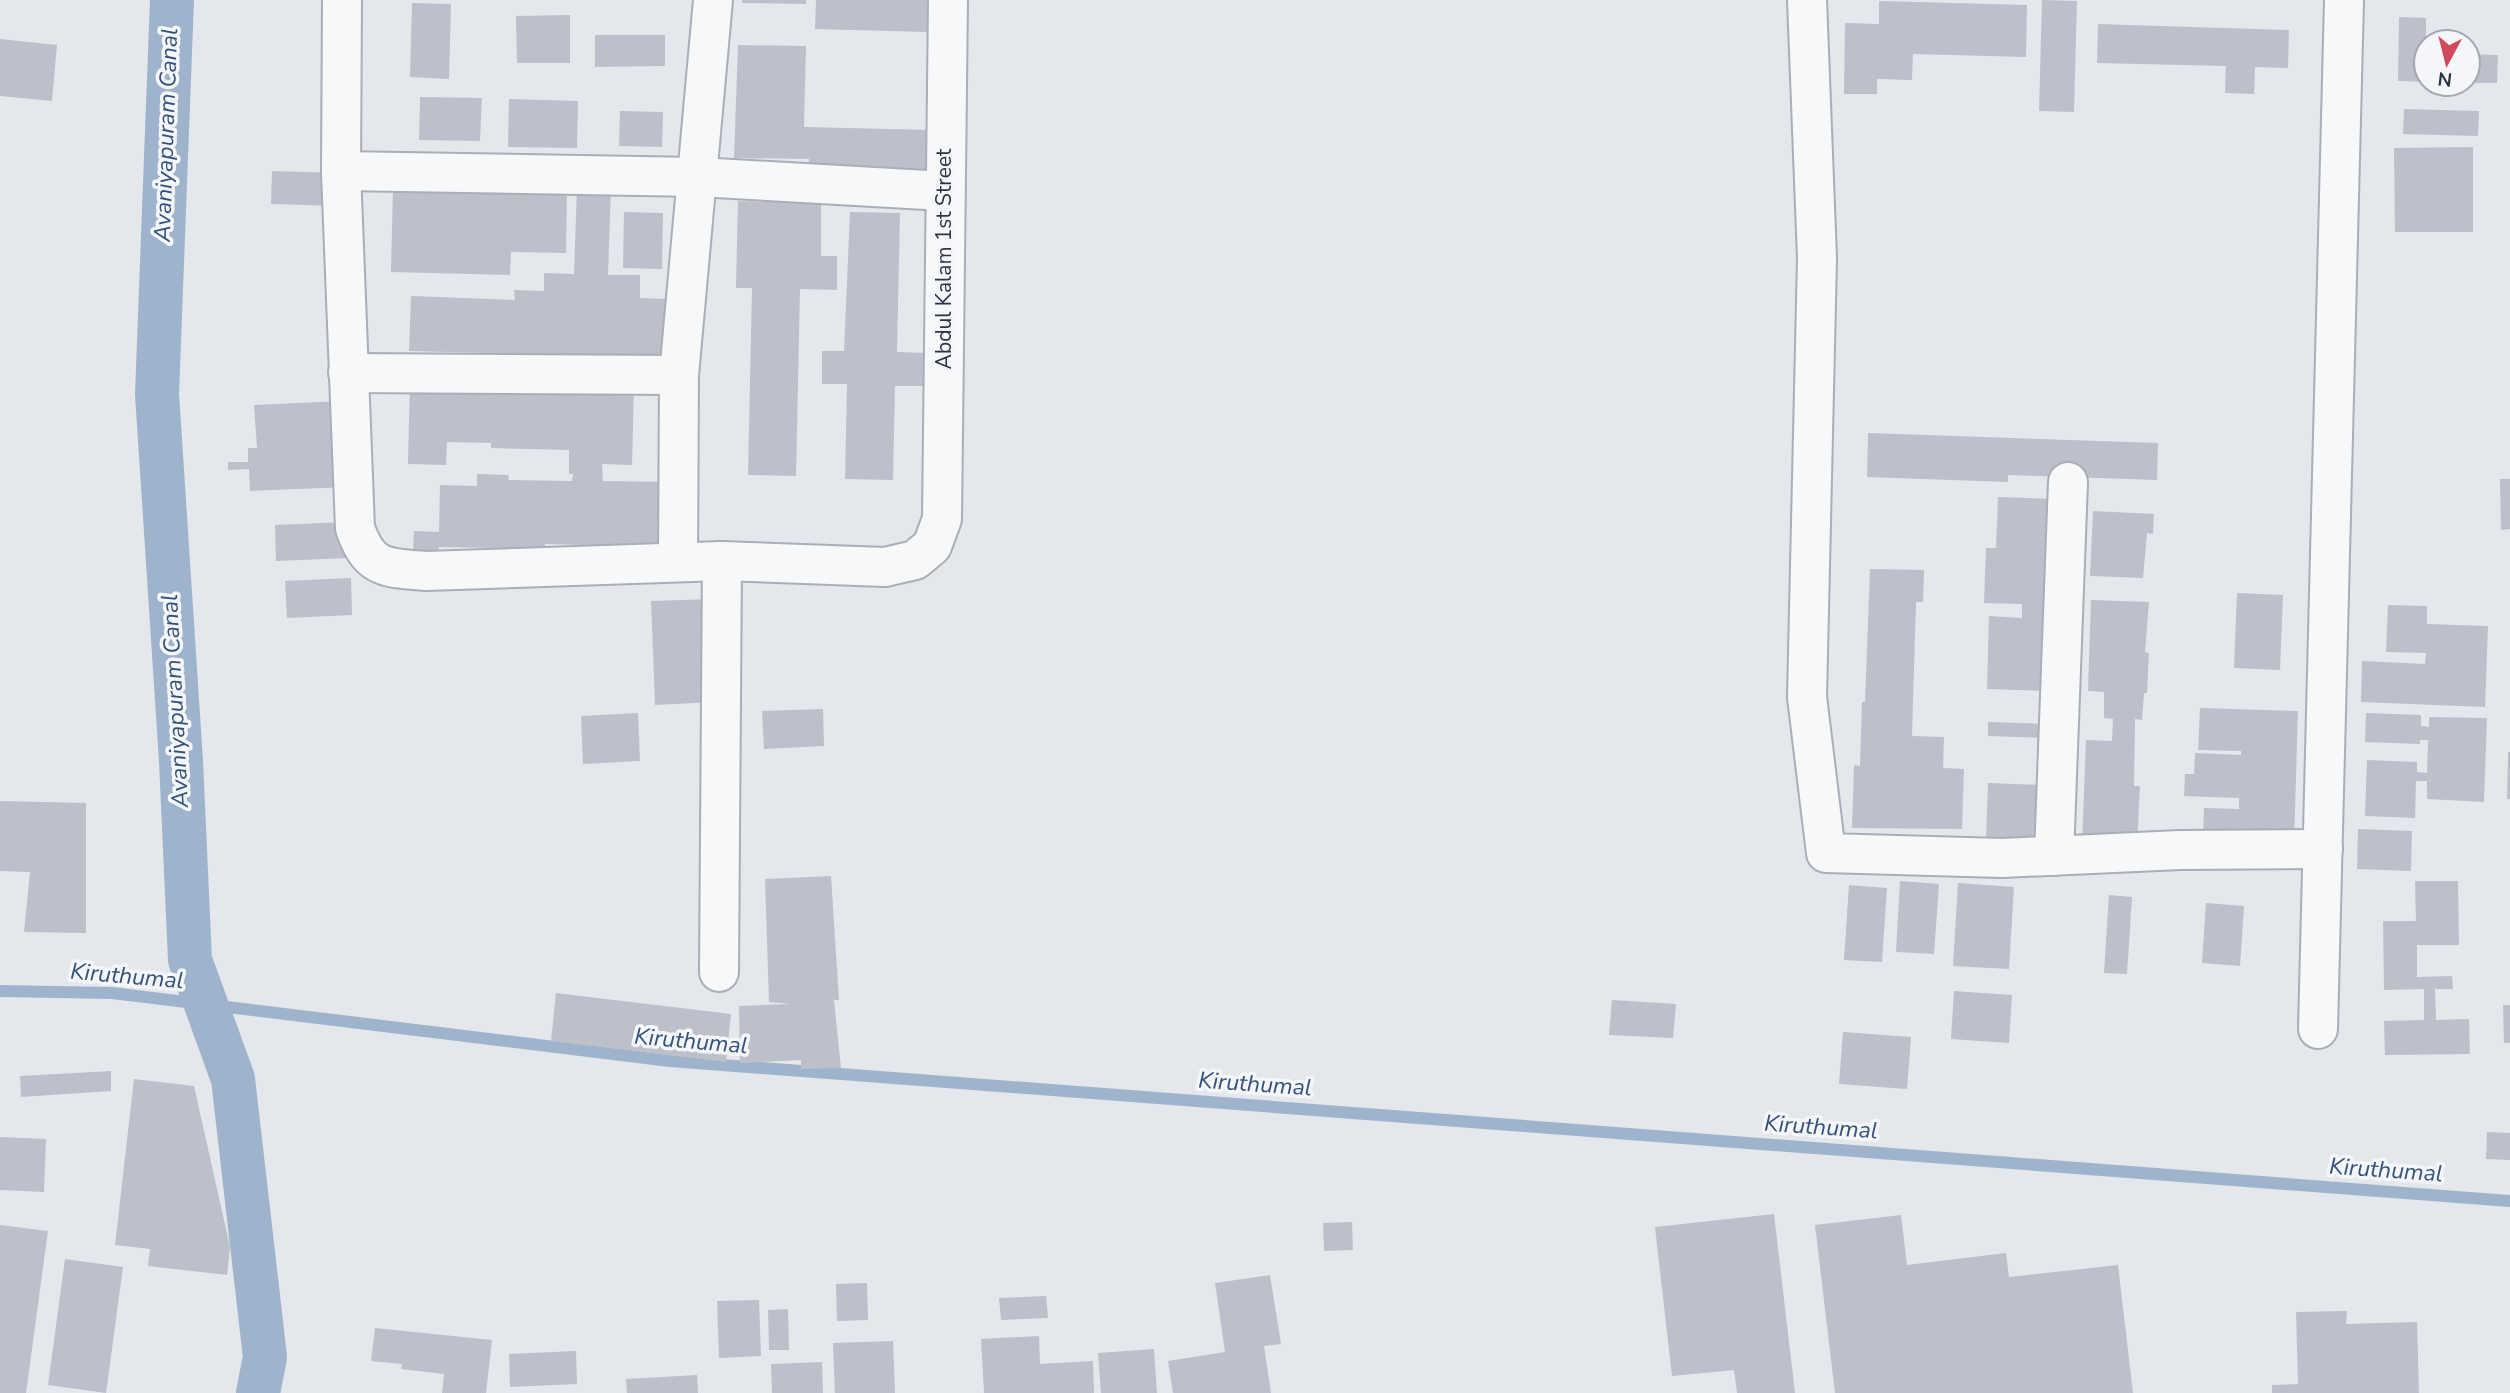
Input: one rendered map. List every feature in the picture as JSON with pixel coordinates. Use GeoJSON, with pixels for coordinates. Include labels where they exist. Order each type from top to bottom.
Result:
{"type":"FeatureCollection","features":[{"type":"Feature","properties":{"kind":"street"},"geometry":{"type":"LineString","coordinates":[[342,0],[341,172],[348,373],[355,527],[363,550],[378,565],[426,571],[722,561],[719,972]]}},
{"type":"Feature","properties":{"kind":"street"},"geometry":{"type":"LineString","coordinates":[[678,562],[679,375],[713,0]]}},
{"type":"Feature","properties":{"kind":"street","name":"Abdul Kalam 1st Street"},"geometry":{"type":"LineString","coordinates":[[722,561],[885,567],[915,560],[932,546],[942,519],[948,0]]}},
{"type":"Feature","properties":{"kind":"street"},"geometry":{"type":"LineString","coordinates":[[1807,0],[1817,258],[1807,697],[1826,853],[2002,858],[2323,849]]}},
{"type":"Feature","properties":{"kind":"street"},"geometry":{"type":"LineString","coordinates":[[2318,1029],[2344,0]]}},
{"type":"Feature","properties":{"kind":"street"},"geometry":{"type":"LineString","coordinates":[[341,172],[698,177],[944,191]]}},
{"type":"Feature","properties":{"kind":"street"},"geometry":{"type":"LineString","coordinates":[[348,373],[679,375]]}},
{"type":"Feature","properties":{"kind":"street"},"geometry":{"type":"LineString","coordinates":[[2054,856],[2068,482]]}},
{"type":"Feature","properties":{"kind":"building"},"geometry":{"type":"Polygon","coordinates":[[[742,0],[806,0],[806,4],[742,3],[742,0]]]}},
{"type":"Feature","properties":{"kind":"building"},"geometry":{"type":"Polygon","coordinates":[[[816,0],[928,0],[927,32],[815,29],[816,0]]]}},
{"type":"Feature","properties":{"kind":"building"},"geometry":{"type":"Polygon","coordinates":[[[2042,0],[2077,1],[2074,112],[2039,111],[2042,0]]]}},
{"type":"Feature","properties":{"kind":"building"},"geometry":{"type":"Polygon","coordinates":[[[1879,1],[2027,5],[2026,57],[1913,54],[1912,80],[1877,79],[1877,94],[1844,94],[1845,23],[1879,24],[1879,1]]]}},
{"type":"Feature","properties":{"kind":"building"},"geometry":{"type":"Polygon","coordinates":[[[412,3],[451,4],[449,79],[410,77],[412,3]]]}},
{"type":"Feature","properties":{"kind":"building"},"geometry":{"type":"Polygon","coordinates":[[[570,15],[570,63],[517,63],[516,16],[570,15]]]}},
{"type":"Feature","properties":{"kind":"building"},"geometry":{"type":"Polygon","coordinates":[[[2399,17],[2426,18],[2426,28],[2412,28],[2412,82],[2398,81],[2399,17]]]}},
{"type":"Feature","properties":{"kind":"building"},"geometry":{"type":"Polygon","coordinates":[[[2098,24],[2289,30],[2288,68],[2255,67],[2254,94],[2225,93],[2226,66],[2097,63],[2098,24]]]}},
{"type":"Feature","properties":{"kind":"building"},"geometry":{"type":"Polygon","coordinates":[[[595,35],[665,35],[665,66],[595,67],[595,35]]]}},
{"type":"Feature","properties":{"kind":"building"},"geometry":{"type":"Polygon","coordinates":[[[0,39],[57,45],[52,101],[0,96],[0,39]]]}},
{"type":"Feature","properties":{"kind":"building"},"geometry":{"type":"Polygon","coordinates":[[[738,45],[806,46],[804,127],[932,130],[931,170],[808,167],[809,159],[734,158],[738,45]]]}},
{"type":"Feature","properties":{"kind":"building"},"geometry":{"type":"Polygon","coordinates":[[[2482,54],[2498,55],[2497,83],[2482,83],[2482,54]]]}},
{"type":"Feature","properties":{"kind":"building"},"geometry":{"type":"Polygon","coordinates":[[[420,97],[482,98],[480,141],[419,140],[420,97]]]}},
{"type":"Feature","properties":{"kind":"building"},"geometry":{"type":"Polygon","coordinates":[[[509,99],[578,101],[577,148],[508,147],[509,99]]]}},
{"type":"Feature","properties":{"kind":"building"},"geometry":{"type":"Polygon","coordinates":[[[2404,109],[2479,111],[2478,136],[2403,134],[2404,109]]]}},
{"type":"Feature","properties":{"kind":"building"},"geometry":{"type":"Polygon","coordinates":[[[620,111],[663,112],[662,147],[619,146],[620,111]]]}},
{"type":"Feature","properties":{"kind":"building"},"geometry":{"type":"Polygon","coordinates":[[[2473,147],[2473,232],[2395,232],[2394,148],[2473,147]]]}},
{"type":"Feature","properties":{"kind":"building"},"geometry":{"type":"Polygon","coordinates":[[[272,171],[339,173],[339,206],[271,204],[272,171]]]}},
{"type":"Feature","properties":{"kind":"building"},"geometry":{"type":"Polygon","coordinates":[[[577,187],[611,188],[608,275],[640,275],[640,298],[666,299],[664,357],[409,351],[411,296],[515,300],[514,290],[544,291],[544,273],[574,274],[577,187]]]}},
{"type":"Feature","properties":{"kind":"building"},"geometry":{"type":"Polygon","coordinates":[[[393,188],[567,192],[566,253],[511,252],[510,275],[391,272],[393,188]]]}},
{"type":"Feature","properties":{"kind":"building"},"geometry":{"type":"Polygon","coordinates":[[[738,201],[821,203],[821,256],[837,256],[837,290],[800,289],[796,476],[748,475],[752,288],[736,288],[738,201]]]}},
{"type":"Feature","properties":{"kind":"building"},"geometry":{"type":"Polygon","coordinates":[[[624,212],[663,213],[662,269],[623,268],[624,212]]]}},
{"type":"Feature","properties":{"kind":"building"},"geometry":{"type":"Polygon","coordinates":[[[850,212],[900,213],[897,352],[926,353],[925,386],[895,386],[893,480],[845,479],[847,384],[822,384],[822,351],[844,351],[850,212]]]}},
{"type":"Feature","properties":{"kind":"building"},"geometry":{"type":"Polygon","coordinates":[[[410,382],[634,387],[632,465],[602,464],[603,481],[669,482],[667,547],[545,544],[545,549],[439,547],[438,551],[413,550],[414,531],[439,532],[440,485],[477,486],[477,474],[508,475],[509,480],[572,481],[573,474],[569,474],[569,450],[491,448],[491,443],[447,442],[446,465],[408,464],[410,382]]]}},
{"type":"Feature","properties":{"kind":"building"},"geometry":{"type":"Polygon","coordinates":[[[343,401],[347,487],[250,491],[249,469],[228,470],[228,462],[248,462],[248,448],[257,448],[254,405],[343,401]]]}},
{"type":"Feature","properties":{"kind":"building"},"geometry":{"type":"Polygon","coordinates":[[[1868,433],[2158,443],[2157,480],[2008,475],[2008,482],[1867,477],[1868,433]]]}},
{"type":"Feature","properties":{"kind":"building"},"geometry":{"type":"Polygon","coordinates":[[[2500,479],[2510,479],[2510,529],[2501,530],[2500,479]]]}},
{"type":"Feature","properties":{"kind":"building"},"geometry":{"type":"Polygon","coordinates":[[[1998,497],[2053,499],[2046,691],[1987,689],[1989,616],[2022,618],[2022,604],[1984,603],[1986,548],[1996,548],[1998,497]]]}},
{"type":"Feature","properties":{"kind":"building"},"geometry":{"type":"Polygon","coordinates":[[[2093,511],[2154,514],[2153,534],[2147,533],[2143,578],[2090,576],[2093,511]]]}},
{"type":"Feature","properties":{"kind":"building"},"geometry":{"type":"Polygon","coordinates":[[[347,522],[348,558],[276,561],[275,525],[347,522]]]}},
{"type":"Feature","properties":{"kind":"building"},"geometry":{"type":"Polygon","coordinates":[[[1870,569],[1924,570],[1923,602],[1916,602],[1912,736],[1944,737],[1943,768],[1964,769],[1962,829],[1852,828],[1854,765],[1860,766],[1862,702],[1865,702],[1870,569]]]}},
{"type":"Feature","properties":{"kind":"building"},"geometry":{"type":"Polygon","coordinates":[[[351,578],[352,615],[287,618],[285,581],[351,578]]]}},
{"type":"Feature","properties":{"kind":"building"},"geometry":{"type":"Polygon","coordinates":[[[2237,593],[2283,595],[2280,670],[2234,668],[2237,593]]]}},
{"type":"Feature","properties":{"kind":"building"},"geometry":{"type":"Polygon","coordinates":[[[711,599],[715,702],[655,705],[651,601],[711,599]]]}},
{"type":"Feature","properties":{"kind":"building"},"geometry":{"type":"Polygon","coordinates":[[[2091,600],[2149,602],[2145,652],[2149,653],[2147,693],[2144,693],[2142,720],[2135,719],[2134,786],[2140,786],[2137,846],[2082,844],[2086,740],[2112,741],[2113,719],[2104,718],[2104,692],[2088,691],[2091,600]]]}},
{"type":"Feature","properties":{"kind":"building"},"geometry":{"type":"Polygon","coordinates":[[[2388,605],[2427,606],[2427,624],[2488,626],[2485,707],[2361,702],[2362,661],[2425,664],[2426,653],[2386,652],[2388,605]]]}},
{"type":"Feature","properties":{"kind":"building"},"geometry":{"type":"Polygon","coordinates":[[[2200,708],[2298,711],[2294,844],[2203,840],[2204,808],[2239,809],[2239,798],[2184,796],[2185,774],[2194,774],[2195,753],[2241,755],[2241,751],[2198,750],[2200,708]]]}},
{"type":"Feature","properties":{"kind":"building"},"geometry":{"type":"Polygon","coordinates":[[[823,709],[824,746],[764,749],[762,711],[823,709]]]}},
{"type":"Feature","properties":{"kind":"building"},"geometry":{"type":"Polygon","coordinates":[[[638,713],[640,761],[583,764],[581,716],[638,713]]]}},
{"type":"Feature","properties":{"kind":"building"},"geometry":{"type":"Polygon","coordinates":[[[2366,713],[2421,715],[2421,726],[2429,727],[2429,717],[2487,718],[2484,802],[2427,799],[2427,781],[2416,781],[2415,818],[2365,816],[2367,760],[2417,762],[2417,772],[2427,773],[2428,740],[2420,740],[2420,744],[2365,742],[2366,713]]]}},
{"type":"Feature","properties":{"kind":"building"},"geometry":{"type":"Polygon","coordinates":[[[1988,722],[2048,724],[2047,738],[1988,736],[1988,722]]]}},
{"type":"Feature","properties":{"kind":"building"},"geometry":{"type":"Polygon","coordinates":[[[2510,752],[2510,799],[2507,799],[2510,752]]]}},
{"type":"Feature","properties":{"kind":"building"},"geometry":{"type":"Polygon","coordinates":[[[1988,783],[2044,785],[2042,842],[1986,840],[1988,783]]]}},
{"type":"Feature","properties":{"kind":"building"},"geometry":{"type":"Polygon","coordinates":[[[0,801],[86,803],[86,933],[24,932],[30,872],[0,871],[0,801]]]}},
{"type":"Feature","properties":{"kind":"building"},"geometry":{"type":"Polygon","coordinates":[[[2358,829],[2412,831],[2411,871],[2357,869],[2358,829]]]}},
{"type":"Feature","properties":{"kind":"building"},"geometry":{"type":"Polygon","coordinates":[[[831,876],[839,1000],[834,1000],[841,1068],[801,1069],[801,1060],[740,1063],[739,1006],[791,1004],[769,1002],[765,879],[831,876]]]}},
{"type":"Feature","properties":{"kind":"building"},"geometry":{"type":"Polygon","coordinates":[[[1900,881],[1939,884],[1934,954],[1896,952],[1900,881]]]}},
{"type":"Feature","properties":{"kind":"building"},"geometry":{"type":"Polygon","coordinates":[[[2415,881],[2458,881],[2459,945],[2417,945],[2417,977],[2452,976],[2453,989],[2435,989],[2436,1020],[2469,1019],[2470,1054],[2385,1055],[2384,1021],[2424,1020],[2424,989],[2384,990],[2383,921],[2416,921],[2415,881]]]}},
{"type":"Feature","properties":{"kind":"building"},"geometry":{"type":"Polygon","coordinates":[[[1958,883],[2014,887],[2009,969],[1953,966],[1958,883]]]}},
{"type":"Feature","properties":{"kind":"building"},"geometry":{"type":"Polygon","coordinates":[[[1849,885],[1887,888],[1882,962],[1844,960],[1849,885]]]}},
{"type":"Feature","properties":{"kind":"building"},"geometry":{"type":"Polygon","coordinates":[[[2109,895],[2132,897],[2127,974],[2104,973],[2109,895]]]}},
{"type":"Feature","properties":{"kind":"building"},"geometry":{"type":"Polygon","coordinates":[[[2206,903],[2244,906],[2240,966],[2202,963],[2206,903]]]}},
{"type":"Feature","properties":{"kind":"building"},"geometry":{"type":"Polygon","coordinates":[[[1954,991],[2012,995],[2009,1043],[1951,1039],[1954,991]]]}},
{"type":"Feature","properties":{"kind":"building"},"geometry":{"type":"Polygon","coordinates":[[[556,993],[731,1014],[726,1062],[551,1041],[556,993]]]}},
{"type":"Feature","properties":{"kind":"building"},"geometry":{"type":"Polygon","coordinates":[[[1612,1000],[1676,1004],[1673,1038],[1609,1035],[1612,1000]]]}},
{"type":"Feature","properties":{"kind":"building"},"geometry":{"type":"Polygon","coordinates":[[[2503,1005],[2510,1005],[2510,1043],[2504,1043],[2503,1005]]]}},
{"type":"Feature","properties":{"kind":"building"},"geometry":{"type":"Polygon","coordinates":[[[1843,1032],[1911,1037],[1907,1089],[1839,1084],[1843,1032]]]}},
{"type":"Feature","properties":{"kind":"building"},"geometry":{"type":"Polygon","coordinates":[[[111,1071],[111,1091],[21,1097],[20,1076],[111,1071]]]}},
{"type":"Feature","properties":{"kind":"building"},"geometry":{"type":"Polygon","coordinates":[[[134,1079],[194,1086],[230,1247],[227,1275],[148,1266],[150,1249],[115,1245],[134,1079]]]}},
{"type":"Feature","properties":{"kind":"building"},"geometry":{"type":"Polygon","coordinates":[[[2487,1132],[2510,1133],[2510,1160],[2486,1159],[2487,1132]]]}},
{"type":"Feature","properties":{"kind":"building"},"geometry":{"type":"Polygon","coordinates":[[[0,1137],[46,1139],[44,1192],[0,1190],[0,1137]]]}},
{"type":"Feature","properties":{"kind":"building"},"geometry":{"type":"Polygon","coordinates":[[[1774,1214],[1795,1393],[1737,1393],[1734,1370],[1672,1376],[1655,1227],[1774,1214]]]}},
{"type":"Feature","properties":{"kind":"building"},"geometry":{"type":"Polygon","coordinates":[[[1901,1215],[1907,1265],[2006,1253],[2009,1277],[2118,1265],[2133,1393],[1835,1393],[1815,1225],[1901,1215]]]}},
{"type":"Feature","properties":{"kind":"building"},"geometry":{"type":"Polygon","coordinates":[[[1352,1222],[1353,1250],[1324,1251],[1323,1223],[1352,1222]]]}},
{"type":"Feature","properties":{"kind":"building"},"geometry":{"type":"Polygon","coordinates":[[[0,1225],[48,1231],[26,1393],[0,1393],[0,1225]]]}},
{"type":"Feature","properties":{"kind":"building"},"geometry":{"type":"Polygon","coordinates":[[[65,1259],[123,1267],[106,1393],[48,1385],[65,1259]]]}},
{"type":"Feature","properties":{"kind":"building"},"geometry":{"type":"Polygon","coordinates":[[[1270,1275],[1281,1344],[1264,1346],[1271,1393],[1173,1393],[1168,1361],[1225,1352],[1215,1283],[1270,1275]]]}},
{"type":"Feature","properties":{"kind":"building"},"geometry":{"type":"Polygon","coordinates":[[[867,1283],[868,1320],[837,1321],[836,1284],[867,1283]]]}},
{"type":"Feature","properties":{"kind":"building"},"geometry":{"type":"Polygon","coordinates":[[[1046,1296],[1048,1318],[1001,1320],[999,1298],[1046,1296]]]}},
{"type":"Feature","properties":{"kind":"building"},"geometry":{"type":"Polygon","coordinates":[[[759,1300],[761,1356],[719,1358],[717,1301],[759,1300]]]}},
{"type":"Feature","properties":{"kind":"building"},"geometry":{"type":"Polygon","coordinates":[[[788,1309],[789,1350],[769,1350],[768,1310],[788,1309]]]}},
{"type":"Feature","properties":{"kind":"building"},"geometry":{"type":"Polygon","coordinates":[[[2347,1311],[2346,1324],[2417,1322],[2419,1393],[2272,1393],[2272,1385],[2298,1384],[2296,1312],[2347,1311]]]}},
{"type":"Feature","properties":{"kind":"building"},"geometry":{"type":"Polygon","coordinates":[[[375,1328],[492,1340],[486,1393],[442,1393],[444,1374],[401,1369],[402,1364],[371,1361],[375,1328]]]}},
{"type":"Feature","properties":{"kind":"building"},"geometry":{"type":"Polygon","coordinates":[[[1039,1336],[1040,1364],[1093,1361],[1094,1393],[984,1393],[981,1339],[1039,1336]]]}},
{"type":"Feature","properties":{"kind":"building"},"geometry":{"type":"Polygon","coordinates":[[[893,1341],[895,1393],[835,1393],[833,1343],[893,1341]]]}},
{"type":"Feature","properties":{"kind":"building"},"geometry":{"type":"Polygon","coordinates":[[[1154,1349],[1157,1393],[1101,1393],[1098,1353],[1154,1349]]]}},
{"type":"Feature","properties":{"kind":"building"},"geometry":{"type":"Polygon","coordinates":[[[576,1351],[577,1384],[510,1387],[509,1354],[576,1351]]]}},
{"type":"Feature","properties":{"kind":"building"},"geometry":{"type":"Polygon","coordinates":[[[822,1362],[823,1393],[772,1393],[771,1364],[822,1362]]]}},
{"type":"Feature","properties":{"kind":"building"},"geometry":{"type":"Polygon","coordinates":[[[697,1375],[698,1393],[627,1393],[626,1379],[697,1375]]]}},
{"type":"Feature","properties":{"kind":"waterway","name":"Avaniyapuram Canal"},"geometry":{"type":"LineString","coordinates":[[172,0],[157,394],[181,761],[190,960],[233,1079],[265,1357],[258,1393]]}},
{"type":"Feature","properties":{"kind":"waterway","name":"Kiruthumal"},"geometry":{"type":"LineString","coordinates":[[0,991],[112,993],[670,1061],[2510,1201]]}}]}
